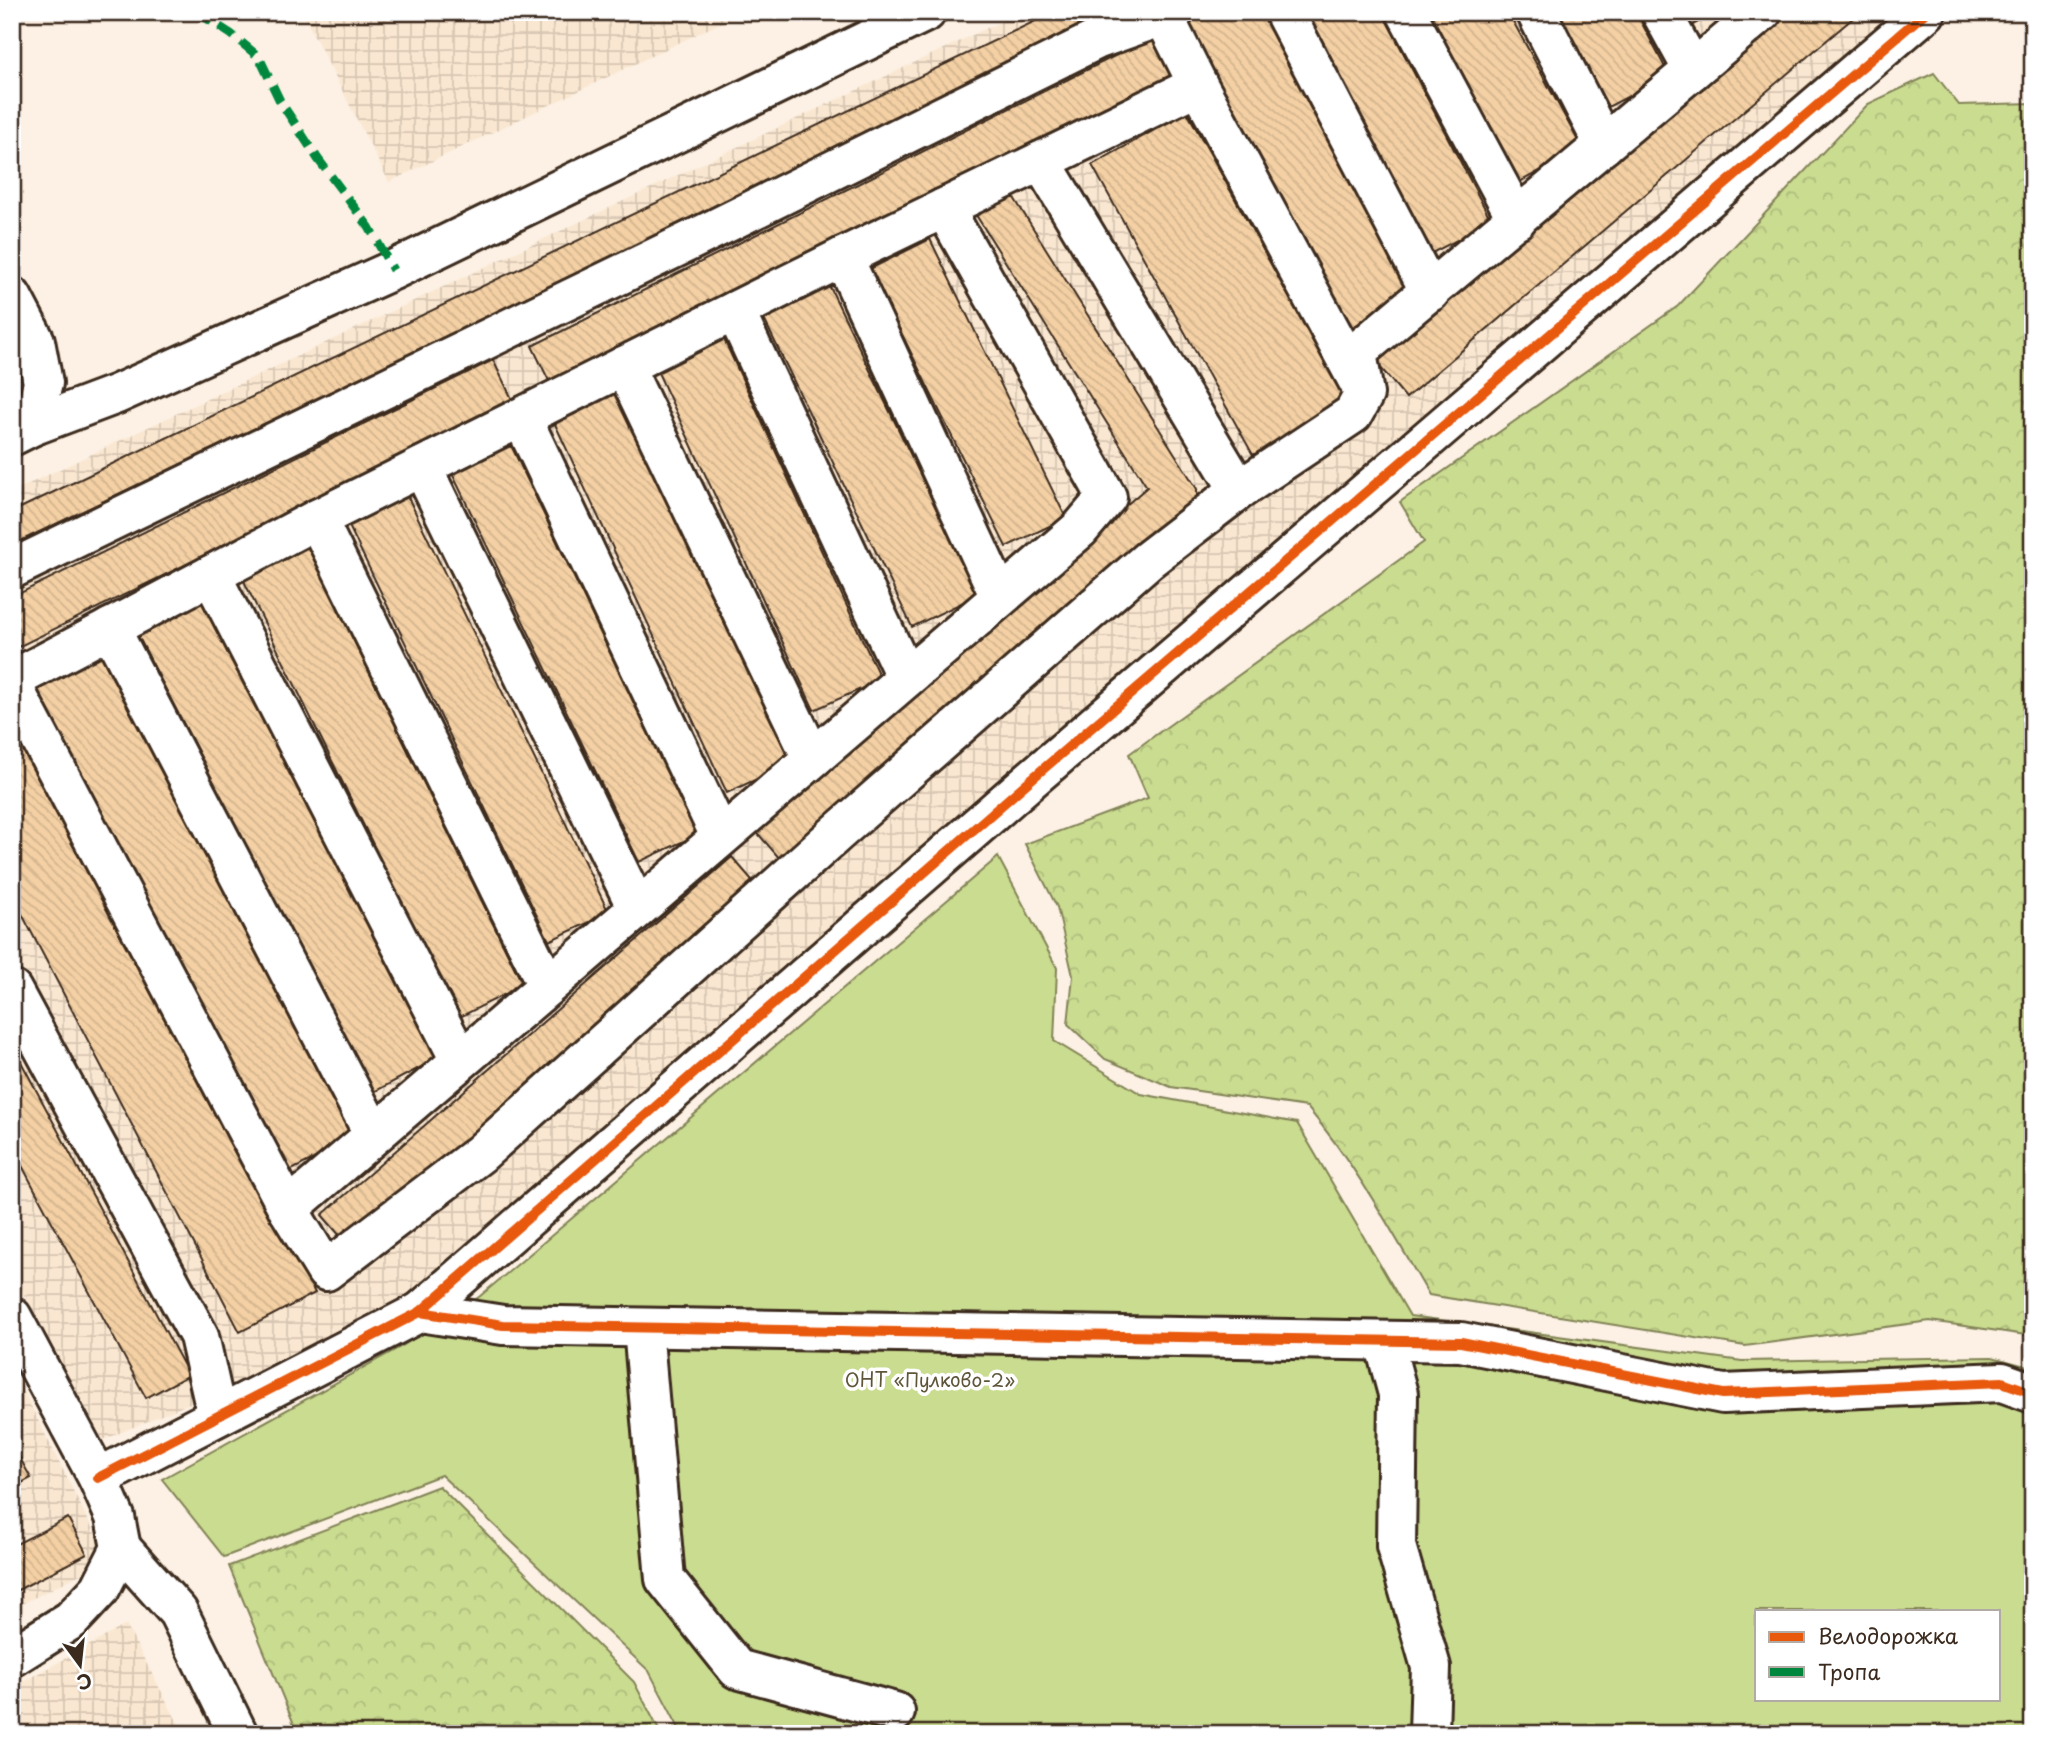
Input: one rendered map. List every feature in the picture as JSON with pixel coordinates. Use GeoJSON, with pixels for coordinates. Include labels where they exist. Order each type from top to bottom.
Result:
{"type":"FeatureCollection","features":[{"type":"Feature","properties":{"kind":"street"},"geometry":{"type":"LineString","coordinates":[[22,431],[117,394],[393,270],[926,12]]}},
{"type":"Feature","properties":{"kind":"street"},"geometry":{"type":"LineString","coordinates":[[1284,12],[1430,292]]}},
{"type":"Feature","properties":{"kind":"street"},"geometry":{"type":"LineString","coordinates":[[1406,12],[1517,219]]}},
{"type":"Feature","properties":{"kind":"street"},"geometry":{"type":"LineString","coordinates":[[1536,12],[1604,145]]}},
{"type":"Feature","properties":{"kind":"street"},"geometry":{"type":"LineString","coordinates":[[1661,12],[1693,70]]}},
{"type":"Feature","properties":{"kind":"street"},"geometry":{"type":"LineString","coordinates":[[1198,85],[843,257],[317,519],[12,682],[288,1209],[326,1271],[480,1154],[838,832],[1137,569],[1239,490],[1353,414],[1364,394],[1357,352],[1762,12]]}},
{"type":"Feature","properties":{"kind":"street"},"geometry":{"type":"LineString","coordinates":[[97,1478],[420,1312],[1028,782],[1926,12]]}},
{"type":"Feature","properties":{"kind":"street"},"geometry":{"type":"LineString","coordinates":[[12,569],[686,243],[1098,39],[1169,15],[1198,85],[1364,394]]}},
{"type":"Feature","properties":{"kind":"street"},"geometry":{"type":"LineString","coordinates":[[1041,160],[1239,490]]}},
{"type":"Feature","properties":{"kind":"street"},"geometry":{"type":"LineString","coordinates":[[288,1209],[1080,529],[1107,497],[944,208]]}},
{"type":"Feature","properties":{"kind":"street"},"geometry":{"type":"LineString","coordinates":[[843,257],[1000,597]]}},
{"type":"Feature","properties":{"kind":"street"},"geometry":{"type":"LineString","coordinates":[[12,297],[35,341],[43,383],[22,431]]}},
{"type":"Feature","properties":{"kind":"street"},"geometry":{"type":"LineString","coordinates":[[735,311],[906,678]]}},
{"type":"Feature","properties":{"kind":"street"},"geometry":{"type":"LineString","coordinates":[[624,366],[812,758]]}},
{"type":"Feature","properties":{"kind":"street"},"geometry":{"type":"LineString","coordinates":[[522,418],[720,836]]}},
{"type":"Feature","properties":{"kind":"street"},"geometry":{"type":"LineString","coordinates":[[422,467],[637,908]]}},
{"type":"Feature","properties":{"kind":"street"},"geometry":{"type":"LineString","coordinates":[[317,519],[547,985]]}},
{"type":"Feature","properties":{"kind":"street"},"geometry":{"type":"LineString","coordinates":[[211,575],[460,1060]]}},
{"type":"Feature","properties":{"kind":"street"},"geometry":{"type":"LineString","coordinates":[[110,628],[374,1135]]}},
{"type":"Feature","properties":{"kind":"street"},"geometry":{"type":"LineString","coordinates":[[12,990],[199,1336],[217,1416]]}},
{"type":"Feature","properties":{"kind":"street"},"geometry":{"type":"LineString","coordinates":[[420,1312],[503,1325],[1461,1342],[1723,1394],[2001,1382],[2033,1392]]}},
{"type":"Feature","properties":{"kind":"street"},"geometry":{"type":"LineString","coordinates":[[12,1317],[97,1478],[115,1517],[121,1548],[178,1612],[238,1734]]}},
{"type":"Feature","properties":{"kind":"street"},"geometry":{"type":"LineString","coordinates":[[643,1328],[665,1578],[737,1669],[895,1712]]}},
{"type":"Feature","properties":{"kind":"street"},"geometry":{"type":"LineString","coordinates":[[1384,1342],[1398,1394],[1396,1546],[1430,1667],[1429,1734]]}},
{"type":"Feature","properties":{"kind":"street"},"geometry":{"type":"LineString","coordinates":[[21,1663],[71,1620],[100,1589],[121,1548]]}},
{"type":"Feature","properties":{"kind":"shaded area"},"geometry":{"type":"Polygon","coordinates":[[[302,12],[743,12],[389,182],[302,12]]]}},
{"type":"Feature","properties":{"kind":"shaded area"},"geometry":{"type":"Polygon","coordinates":[[[1021,12],[1896,12],[396,1316],[103,1440],[12,1273],[12,492],[1021,12]]]}},
{"type":"Feature","properties":{"kind":"shaded area"},"geometry":{"type":"Polygon","coordinates":[[[12,1368],[108,1560],[12,1609],[12,1368]]]}},
{"type":"Feature","properties":{"kind":"shaded area"},"geometry":{"type":"Polygon","coordinates":[[[126,1625],[184,1734],[12,1734],[12,1688],[126,1625]]]}},
{"type":"Feature","properties":{"kind":"green space"},"geometry":{"type":"Polygon","coordinates":[[[1934,73],[1959,105],[2033,103],[2033,1336],[1930,1321],[1745,1346],[1429,1295],[1357,1175],[1307,1107],[1171,1087],[1105,1059],[1068,1024],[1073,976],[1057,907],[1025,844],[1148,798],[1129,754],[1424,542],[1400,502],[1678,306],[1868,104],[1934,73]]]}},
{"type":"Feature","properties":{"kind":"green space","name":"ОНТ «Пулково-2»"},"geometry":{"type":"Polygon","coordinates":[[[998,857],[1057,968],[1054,1041],[1141,1094],[1297,1123],[1410,1316],[1742,1361],[1992,1357],[2033,1368],[2033,1734],[682,1734],[649,1671],[441,1475],[224,1557],[162,1479],[404,1345],[479,1297],[998,857]]]}},
{"type":"Feature","properties":{"kind":"green space"},"geometry":{"type":"Polygon","coordinates":[[[439,1486],[634,1682],[661,1734],[298,1734],[229,1566],[439,1486]]]}},
{"type":"Feature","properties":{"kind":"building"},"geometry":{"type":"Polygon","coordinates":[[[1054,12],[1141,12],[1106,21],[12,545],[12,512],[1054,12]]]}},
{"type":"Feature","properties":{"kind":"building"},"geometry":{"type":"Polygon","coordinates":[[[1205,12],[1264,12],[1411,296],[1345,331],[1185,22],[1205,12]]]}},
{"type":"Feature","properties":{"kind":"building"},"geometry":{"type":"Polygon","coordinates":[[[1306,12],[1382,12],[1492,222],[1432,253],[1306,12]]]}},
{"type":"Feature","properties":{"kind":"building"},"geometry":{"type":"Polygon","coordinates":[[[1426,12],[1508,12],[1582,148],[1518,183],[1426,12]]]}},
{"type":"Feature","properties":{"kind":"building"},"geometry":{"type":"Polygon","coordinates":[[[1559,12],[1636,12],[1669,75],[1608,107],[1559,12]]]}},
{"type":"Feature","properties":{"kind":"building"},"geometry":{"type":"Polygon","coordinates":[[[1683,12],[1717,12],[1691,26],[1683,12]]]}},
{"type":"Feature","properties":{"kind":"building"},"geometry":{"type":"Polygon","coordinates":[[[1787,12],[1860,12],[1406,398],[1375,361],[1787,12]]]}},
{"type":"Feature","properties":{"kind":"building"},"geometry":{"type":"Polygon","coordinates":[[[1157,35],[1176,73],[550,383],[532,346],[1157,35]]]}},
{"type":"Feature","properties":{"kind":"building"},"geometry":{"type":"Polygon","coordinates":[[[1187,112],[1348,403],[1253,455],[1092,165],[1187,112]]]}},
{"type":"Feature","properties":{"kind":"building"},"geometry":{"type":"Polygon","coordinates":[[[1011,193],[1197,489],[1197,497],[781,860],[754,829],[1147,487],[976,215],[1011,193]]]}},
{"type":"Feature","properties":{"kind":"building"},"geometry":{"type":"Polygon","coordinates":[[[930,239],[1066,518],[1006,547],[870,269],[930,239]]]}},
{"type":"Feature","properties":{"kind":"building"},"geometry":{"type":"Polygon","coordinates":[[[829,285],[978,595],[912,627],[763,317],[829,285]]]}},
{"type":"Feature","properties":{"kind":"building"},"geometry":{"type":"Polygon","coordinates":[[[721,333],[881,680],[814,710],[654,364],[721,333]]]}},
{"type":"Feature","properties":{"kind":"building"},"geometry":{"type":"Polygon","coordinates":[[[493,360],[514,403],[12,650],[12,597],[493,360]]]}},
{"type":"Feature","properties":{"kind":"building"},"geometry":{"type":"Polygon","coordinates":[[[618,392],[791,763],[727,793],[554,422],[618,392]]]}},
{"type":"Feature","properties":{"kind":"building"},"geometry":{"type":"Polygon","coordinates":[[[508,439],[697,835],[639,862],[449,467],[508,439]]]}},
{"type":"Feature","properties":{"kind":"building"},"geometry":{"type":"Polygon","coordinates":[[[406,493],[609,913],[549,941],[347,522],[406,493]]]}},
{"type":"Feature","properties":{"kind":"building"},"geometry":{"type":"Polygon","coordinates":[[[307,545],[523,985],[458,1018],[242,577],[307,545]]]}},
{"type":"Feature","properties":{"kind":"building"},"geometry":{"type":"Polygon","coordinates":[[[202,598],[440,1057],[374,1092],[136,632],[202,598]]]}},
{"type":"Feature","properties":{"kind":"building"},"geometry":{"type":"Polygon","coordinates":[[[102,649],[356,1137],[286,1173],[33,685],[102,649]]]}},
{"type":"Feature","properties":{"kind":"building"},"geometry":{"type":"Polygon","coordinates":[[[13,713],[315,1293],[240,1332],[12,895],[13,713]]]}},
{"type":"Feature","properties":{"kind":"building"},"geometry":{"type":"Polygon","coordinates":[[[732,857],[758,887],[347,1244],[322,1215],[732,857]]]}},
{"type":"Feature","properties":{"kind":"building"},"geometry":{"type":"Polygon","coordinates":[[[12,1045],[189,1375],[146,1398],[12,1147],[12,1045]]]}},
{"type":"Feature","properties":{"kind":"building"},"geometry":{"type":"Polygon","coordinates":[[[12,1444],[31,1478],[12,1488],[12,1444]]]}},
{"type":"Feature","properties":{"kind":"building"},"geometry":{"type":"Polygon","coordinates":[[[68,1518],[87,1554],[12,1593],[12,1546],[68,1518]]]}},
{"type":"Feature","properties":{"kind":"marked path"},"geometry":{"type":"LineString","coordinates":[[197,12],[231,34],[259,57],[280,101],[318,159],[369,227],[393,270]]}},
{"type":"Feature","properties":{"kind":"cycle path"},"geometry":{"type":"LineString","coordinates":[[420,1312],[1028,782],[1926,12]]}},
{"type":"Feature","properties":{"kind":"cycle path"},"geometry":{"type":"LineString","coordinates":[[98,1478],[420,1312],[503,1325],[1461,1342],[1723,1394],[2002,1382],[2033,1393]]}}]}
